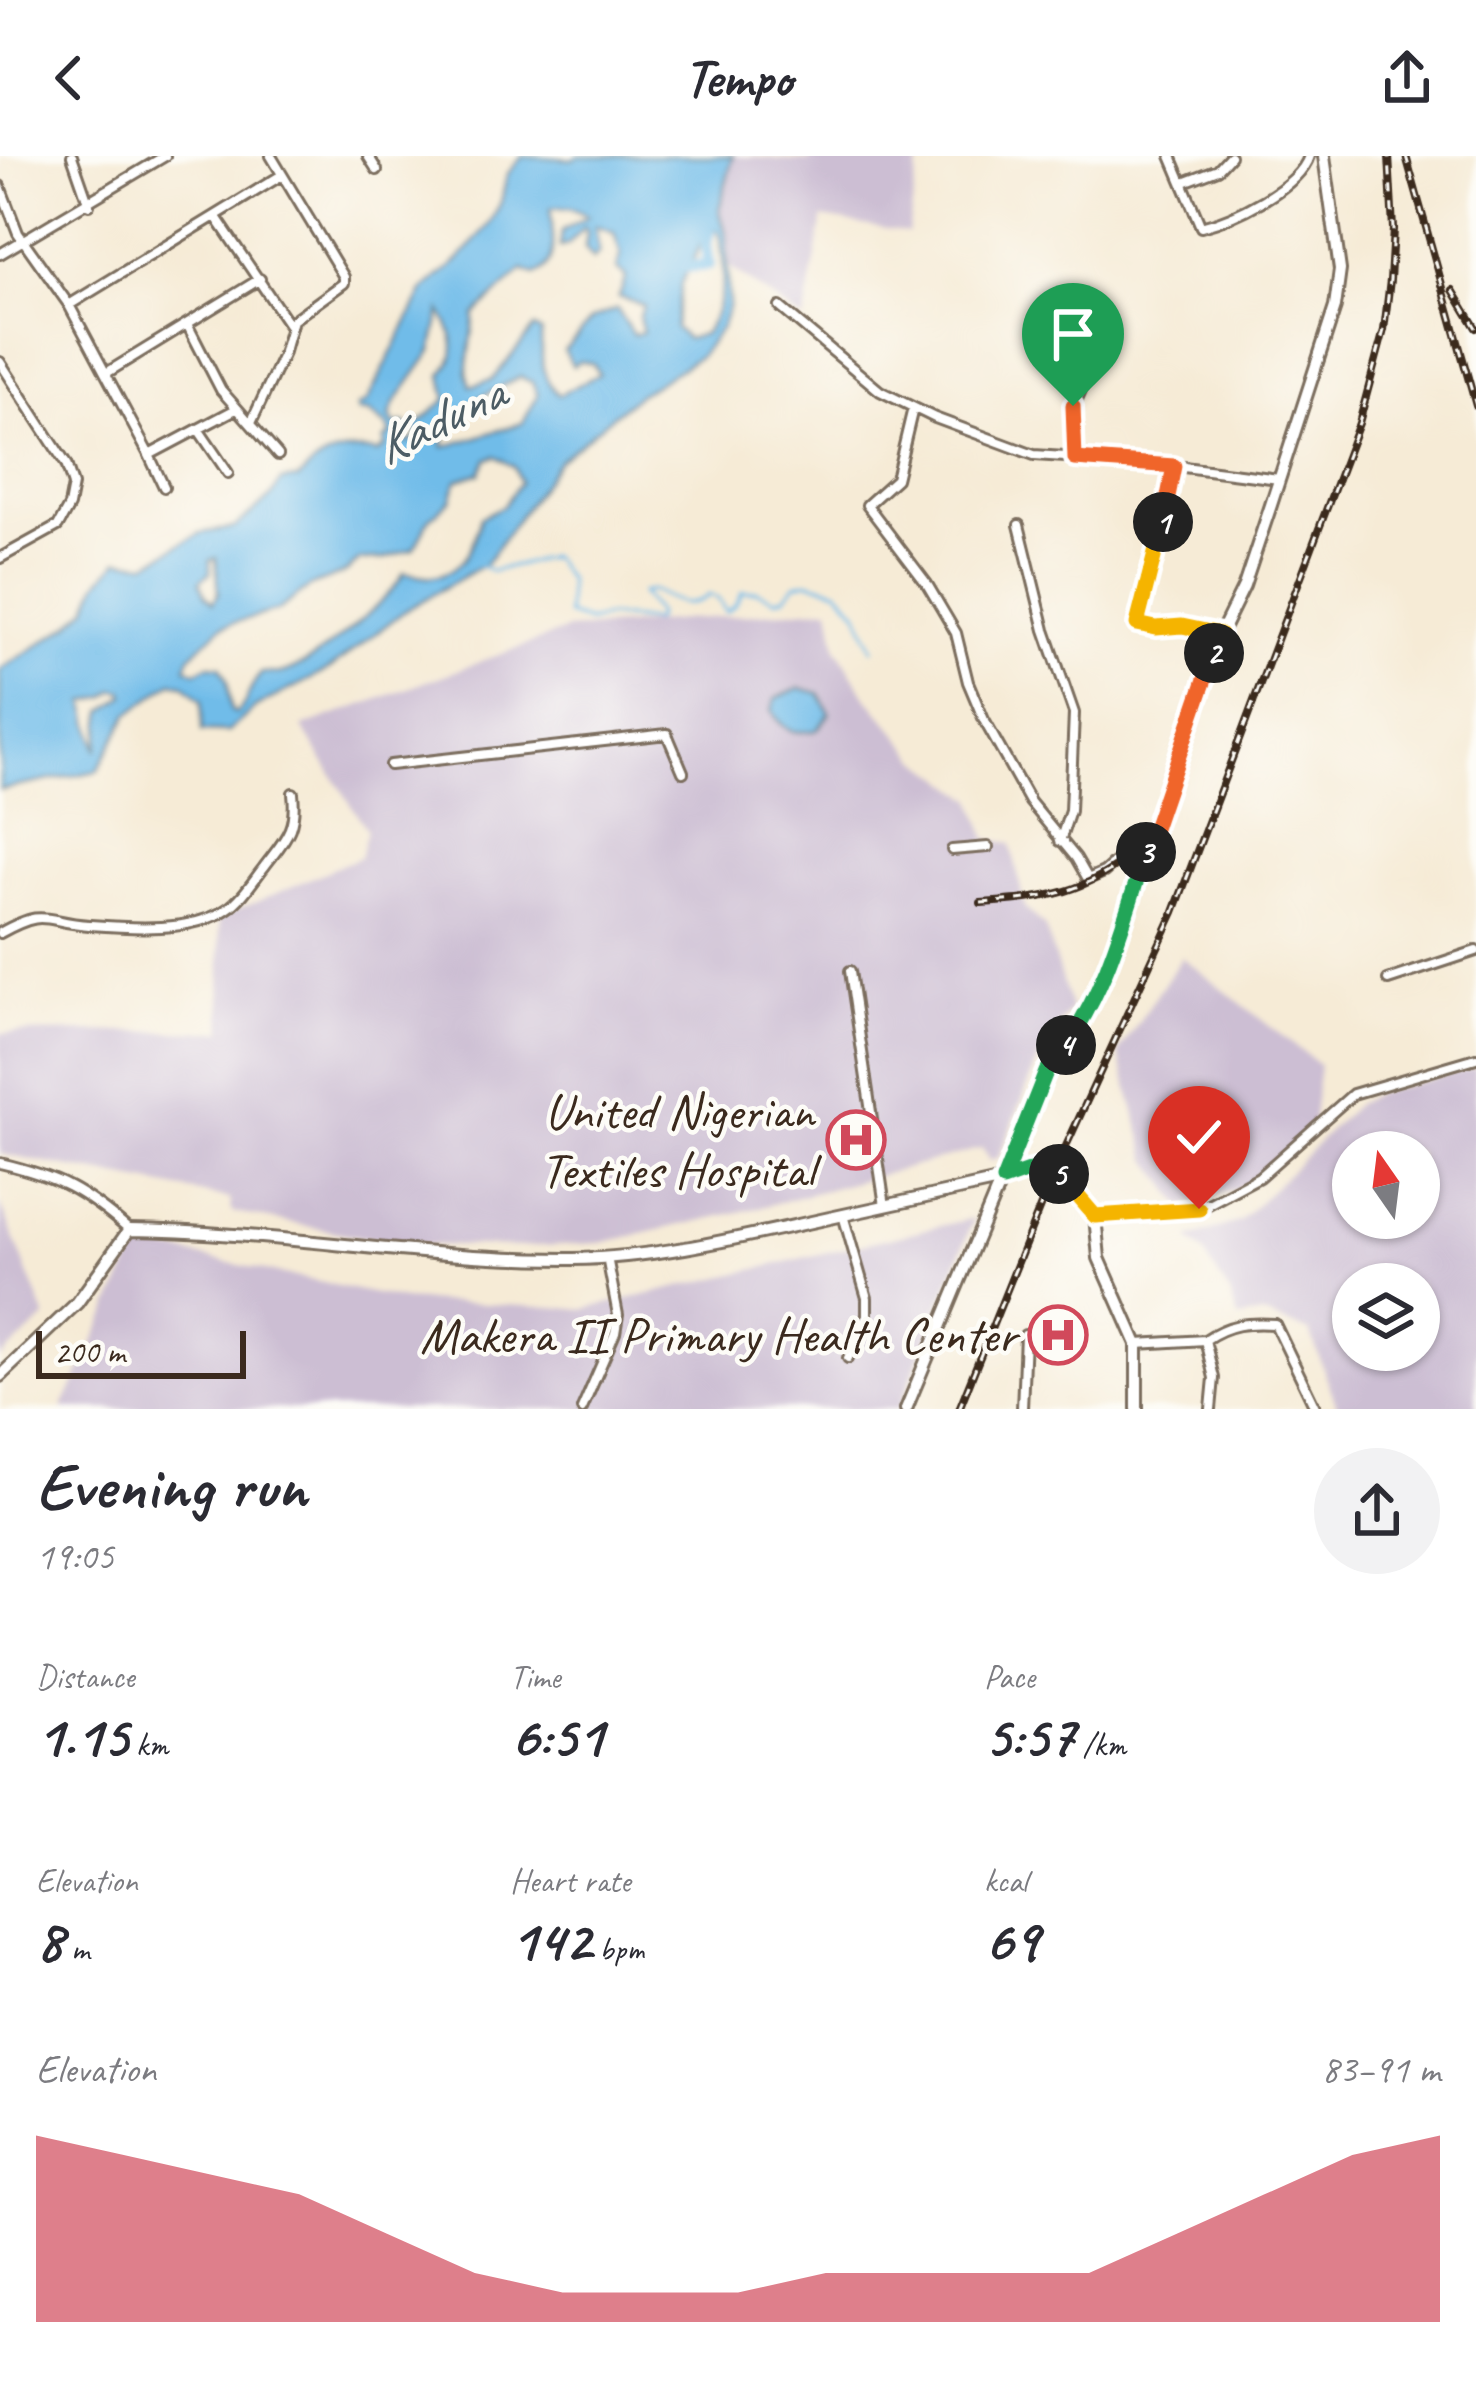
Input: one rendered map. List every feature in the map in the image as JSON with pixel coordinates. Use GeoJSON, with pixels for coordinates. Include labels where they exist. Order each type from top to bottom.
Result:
{"type":"FeatureCollection","features":[{"type":"Feature","properties":{"kind":"street"},"geometry":{"type":"LineString","coordinates":[[73,156],[88,205]]}},
{"type":"Feature","properties":{"kind":"street"},"geometry":{"type":"LineString","coordinates":[[0,254],[165,156]]}},
{"type":"Feature","properties":{"kind":"street"},"geometry":{"type":"LineString","coordinates":[[251,423],[283,355],[290,326],[340,289],[344,277],[271,156]]}},
{"type":"Feature","properties":{"kind":"street"},"geometry":{"type":"LineString","coordinates":[[368,156],[377,170]]}},
{"type":"Feature","properties":{"kind":"street"},"geometry":{"type":"LineString","coordinates":[[1171,156],[1199,225],[1207,226],[1236,215],[1298,177],[1309,156]]}},
{"type":"Feature","properties":{"kind":"street"},"geometry":{"type":"LineString","coordinates":[[1183,181],[1218,169],[1230,156]]}},
{"type":"Feature","properties":{"kind":"street"},"geometry":{"type":"LineString","coordinates":[[906,1409],[1046,1072],[1085,1018],[1111,958],[1220,634],[1244,586],[1324,346],[1339,286],[1324,156]]}},
{"type":"Feature","properties":{"kind":"street"},"geometry":{"type":"LineString","coordinates":[[68,305],[282,175]]}},
{"type":"Feature","properties":{"kind":"street"},"geometry":{"type":"LineString","coordinates":[[0,186],[24,241],[108,373],[164,487]]}},
{"type":"Feature","properties":{"kind":"street"},"geometry":{"type":"LineString","coordinates":[[216,217],[290,326]]}},
{"type":"Feature","properties":{"kind":"street"},"geometry":{"type":"LineString","coordinates":[[108,373],[260,279]]}},
{"type":"Feature","properties":{"kind":"street"},"geometry":{"type":"LineString","coordinates":[[780,307],[880,391],[1034,455],[1279,479]]}},
{"type":"Feature","properties":{"kind":"street"},"geometry":{"type":"LineString","coordinates":[[188,326],[215,381],[278,455]]}},
{"type":"Feature","properties":{"kind":"street"},"geometry":{"type":"LineString","coordinates":[[0,362],[66,464],[73,485],[58,526],[1,555]]}},
{"type":"Feature","properties":{"kind":"street"},"geometry":{"type":"LineString","coordinates":[[1075,459],[1071,426],[1081,390]]}},
{"type":"Feature","properties":{"kind":"street"},"geometry":{"type":"LineString","coordinates":[[913,408],[896,479],[867,505],[927,584],[956,633],[984,720],[1030,802],[1088,878],[1127,854],[1156,826]]}},
{"type":"Feature","properties":{"kind":"street"},"geometry":{"type":"LineString","coordinates":[[149,455],[236,409]]}},
{"type":"Feature","properties":{"kind":"street"},"geometry":{"type":"LineString","coordinates":[[198,429],[228,473]]}},
{"type":"Feature","properties":{"kind":"street"},"geometry":{"type":"LineString","coordinates":[[1174,466],[1137,624],[1220,634]]}},
{"type":"Feature","properties":{"kind":"street"},"geometry":{"type":"LineString","coordinates":[[1018,525],[1045,630],[1074,713],[1070,811],[1060,841]]}},
{"type":"Feature","properties":{"kind":"street"},"geometry":{"type":"LineString","coordinates":[[390,765],[667,734],[682,772]]}},
{"type":"Feature","properties":{"kind":"street"},"geometry":{"type":"LineString","coordinates":[[0,933],[25,919],[53,916],[85,925],[159,925],[188,923],[226,910],[287,837],[296,818],[293,793]]}},
{"type":"Feature","properties":{"kind":"street"},"geometry":{"type":"LineString","coordinates":[[952,850],[988,847]]}},
{"type":"Feature","properties":{"kind":"street"},"geometry":{"type":"LineString","coordinates":[[1388,980],[1476,951]]}},
{"type":"Feature","properties":{"kind":"street"},"geometry":{"type":"LineString","coordinates":[[850,971],[885,1206]]}},
{"type":"Feature","properties":{"kind":"street"},"geometry":{"type":"LineString","coordinates":[[1095,1216],[1199,1209],[1259,1177],[1353,1094],[1476,1058]]}},
{"type":"Feature","properties":{"kind":"street"},"geometry":{"type":"LineString","coordinates":[[0,1163],[60,1179],[129,1230],[196,1231],[477,1256],[607,1256],[735,1239],[1003,1180],[1034,1169],[1055,1170],[1095,1216],[1100,1258],[1138,1343],[1137,1409]]}},
{"type":"Feature","properties":{"kind":"street"},"geometry":{"type":"LineString","coordinates":[[842,1215],[867,1315],[848,1358]]}},
{"type":"Feature","properties":{"kind":"street"},"geometry":{"type":"LineString","coordinates":[[0,1376],[77,1303],[129,1230]]}},
{"type":"Feature","properties":{"kind":"street"},"geometry":{"type":"LineString","coordinates":[[582,1409],[615,1333],[618,1315],[607,1256]]}},
{"type":"Feature","properties":{"kind":"street"},"geometry":{"type":"LineString","coordinates":[[1138,1343],[1205,1340],[1222,1328],[1252,1322],[1275,1324],[1316,1409]]}},
{"type":"Feature","properties":{"kind":"street"},"geometry":{"type":"LineString","coordinates":[[1022,1409],[1025,1335]]}},
{"type":"Feature","properties":{"kind":"street"},"geometry":{"type":"LineString","coordinates":[[1205,1340],[1214,1378],[1211,1409]]}},
{"type":"Feature","properties":{"kind":"shaded area"},"geometry":{"type":"Polygon","coordinates":[[[733,156],[810,161],[812,156],[920,156],[908,233],[823,218],[804,321],[728,266],[719,199],[733,156]]]}},
{"type":"Feature","properties":{"kind":"shaded area"},"geometry":{"type":"Polygon","coordinates":[[[830,607],[837,648],[866,696],[920,760],[974,800],[987,839],[1011,843],[1025,908],[1045,927],[1071,1009],[1045,1043],[999,1157],[989,1161],[982,1148],[762,1207],[601,1243],[521,1247],[398,1244],[232,1212],[230,1199],[0,1154],[0,1033],[223,1031],[219,918],[360,857],[367,830],[302,727],[567,630],[830,607]]]}},
{"type":"Feature","properties":{"kind":"shaded area"},"geometry":{"type":"Polygon","coordinates":[[[1182,957],[1319,1065],[1312,1127],[1259,1181],[1183,1207],[1149,1160],[1118,1053],[1182,957]]]}},
{"type":"Feature","properties":{"kind":"shaded area"},"geometry":{"type":"Polygon","coordinates":[[[1476,1067],[1476,1409],[1338,1409],[1310,1332],[1263,1315],[1238,1319],[1230,1295],[1203,1252],[1189,1239],[1240,1221],[1357,1103],[1374,1094],[1476,1067]]]}},
{"type":"Feature","properties":{"kind":"shaded area"},"geometry":{"type":"Polygon","coordinates":[[[0,1202],[46,1318],[0,1359],[0,1202]]]}},
{"type":"Feature","properties":{"kind":"shaded area"},"geometry":{"type":"Polygon","coordinates":[[[974,1218],[899,1409],[62,1409],[140,1244],[404,1300],[585,1309],[974,1218]]]}},
{"type":"Feature","properties":{"kind":"water"},"geometry":{"type":"Polygon","coordinates":[[[522,156],[733,156],[719,209],[726,233],[729,305],[721,328],[699,356],[636,396],[559,460],[486,563],[403,612],[330,669],[256,707],[228,732],[202,731],[202,701],[184,684],[172,682],[129,714],[97,771],[0,790],[0,670],[71,624],[119,560],[147,563],[201,533],[234,528],[272,496],[281,481],[299,479],[334,454],[377,453],[385,447],[384,440],[391,434],[386,425],[368,412],[358,412],[357,407],[367,402],[424,290],[490,224],[507,175],[522,156]],[[570,207],[551,208],[553,246],[544,269],[536,275],[523,270],[475,315],[467,372],[471,386],[492,380],[534,328],[541,332],[545,373],[559,395],[599,374],[592,363],[579,361],[573,366],[564,351],[592,319],[617,309],[633,335],[643,332],[639,317],[644,306],[619,297],[626,277],[617,269],[621,255],[614,233],[595,226],[599,253],[593,259],[585,248],[584,227],[560,247],[562,231],[588,216],[570,207]],[[714,228],[705,236],[681,284],[675,328],[687,339],[703,334],[711,323],[722,286],[719,233],[714,228]],[[441,311],[432,351],[390,416],[394,425],[406,424],[406,443],[416,439],[417,425],[447,399],[442,375],[452,360],[454,344],[441,311]],[[520,377],[474,400],[444,447],[523,423],[538,395],[532,382],[520,377]],[[496,456],[487,459],[480,473],[457,480],[451,499],[429,519],[414,549],[383,559],[360,560],[278,610],[222,626],[190,656],[186,667],[196,672],[208,665],[220,666],[227,679],[231,711],[236,713],[262,673],[279,674],[317,655],[369,613],[404,573],[434,576],[454,569],[471,546],[481,517],[503,506],[520,482],[514,467],[496,456]],[[216,558],[210,560],[210,573],[200,581],[213,602],[219,593],[216,558]],[[124,691],[86,702],[97,751],[104,711],[125,696],[124,691]]]}},
{"type":"Feature","properties":{"kind":"water"},"geometry":{"type":"Polygon","coordinates":[[[800,688],[819,693],[830,713],[817,730],[790,730],[772,710],[775,699],[800,688]]]}},
{"type":"Feature","properties":{"kind":"waterway","name":"Kaduna"},"geometry":{"type":"LineString","coordinates":[[679,267],[709,265],[706,244],[711,220]]}},
{"type":"Feature","properties":{"kind":"waterway"},"geometry":{"type":"LineString","coordinates":[[479,565],[492,571],[551,557],[568,580],[567,615],[589,622],[608,616],[654,621],[657,614],[641,593],[652,590],[688,603],[709,595],[726,612],[742,592],[757,591],[775,599],[807,581],[839,590],[858,612],[873,649]]}},
{"type":"Feature","properties":{"kind":"railway"},"geometry":{"type":"LineString","coordinates":[[959,1409],[1055,1170],[1174,912],[1359,423],[1384,330],[1390,280],[1389,156]]}},
{"type":"Feature","properties":{"kind":"railway"},"geometry":{"type":"LineString","coordinates":[[1406,156],[1476,406]]}},
{"type":"Feature","properties":{"kind":"railway"},"geometry":{"type":"LineString","coordinates":[[1453,290],[1476,328]]}},
{"type":"Feature","properties":{"kind":"railway"},"geometry":{"type":"LineString","coordinates":[[981,903],[1064,892],[1099,877],[1136,851]]}},
{"type":"Feature","properties":{"kind":"place","name":"United Nigerian Textiles Hospital"},"geometry":{"type":"Point","coordinates":[856,1140]}},
{"type":"Feature","properties":{"kind":"place","name":"Makera II Primary Health Center"},"geometry":{"type":"Point","coordinates":[1058,1335]}},
{"type":"Feature","properties":{"kind":"route"},"geometry":{"type":"LineString","coordinates":[[1073,406],[1075,459],[1174,466],[1137,624],[1220,634],[1111,958],[1085,1018],[1046,1072],[1003,1180],[1034,1169],[1055,1170],[1095,1216],[1199,1209]]}}]}
